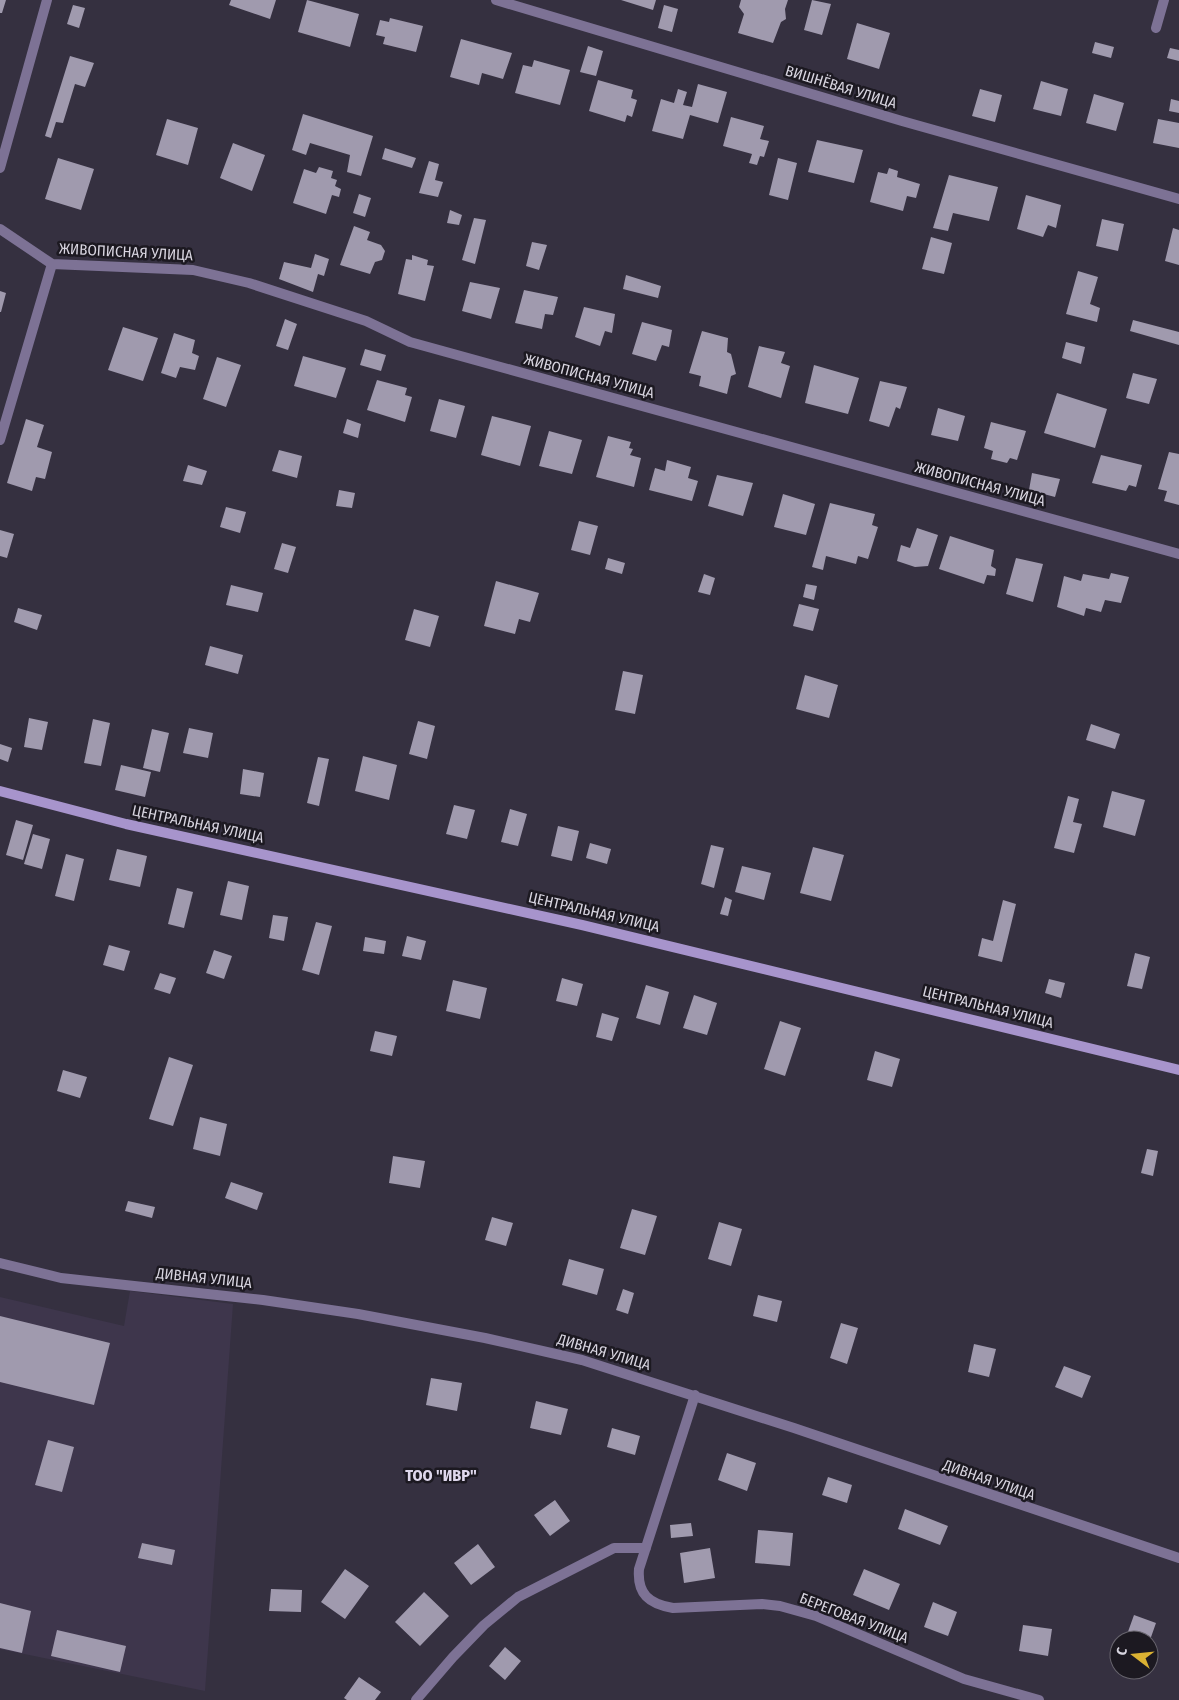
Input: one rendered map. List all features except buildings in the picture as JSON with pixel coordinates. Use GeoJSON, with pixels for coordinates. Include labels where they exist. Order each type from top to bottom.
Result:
{"type":"FeatureCollection","features":[{"type":"Feature","properties":{"kind":"street"},"geometry":{"type":"LineString","coordinates":[[0,168],[47,0]]}},
{"type":"Feature","properties":{"kind":"street","name":"ВИШНЁВАЯ УЛИЦА"},"geometry":{"type":"LineString","coordinates":[[496,0],[902,121],[1179,199]]}},
{"type":"Feature","properties":{"kind":"street"},"geometry":{"type":"LineString","coordinates":[[1156,28],[1164,0]]}},
{"type":"Feature","properties":{"kind":"street","name":"ЖИВОПИСНАЯ УЛИЦА"},"geometry":{"type":"LineString","coordinates":[[0,229],[52,264],[193,270],[250,283],[366,321],[410,342],[1179,554]]}},
{"type":"Feature","properties":{"kind":"street"},"geometry":{"type":"LineString","coordinates":[[0,440],[52,264]]}},
{"type":"Feature","properties":{"kind":"street","name":"ЦЕНТРАЛЬНАЯ УЛИЦА"},"geometry":{"type":"LineString","coordinates":[[0,792],[135,826],[582,925],[1179,1070]]}},
{"type":"Feature","properties":{"kind":"street","name":"ДИВНАЯ УЛИЦА"},"geometry":{"type":"LineString","coordinates":[[0,1264],[61,1278],[310,1306],[426,1326],[582,1360],[695,1395],[1179,1558]]}},
{"type":"Feature","properties":{"kind":"street","name":"БЕРЕГОВАЯ УЛИЦА"},"geometry":{"type":"LineString","coordinates":[[695,1395],[646,1548],[638,1581],[643,1594],[662,1606],[672,1608],[762,1604],[780,1606],[816,1616],[964,1679],[1039,1700]]}},
{"type":"Feature","properties":{"kind":"street"},"geometry":{"type":"LineString","coordinates":[[416,1700],[484,1625],[518,1597],[614,1548],[646,1548]]}},
{"type":"Feature","properties":{"kind":"shaded area"},"geometry":{"type":"Polygon","coordinates":[[[130,1291],[233,1304],[205,1691],[0,1649],[0,1297],[124,1326],[130,1291]]]}},
{"type":"Feature","properties":{"kind":"district","name":"ТОО \"ИВР\""},"geometry":{"type":"Point","coordinates":[441,1475]}}]}
